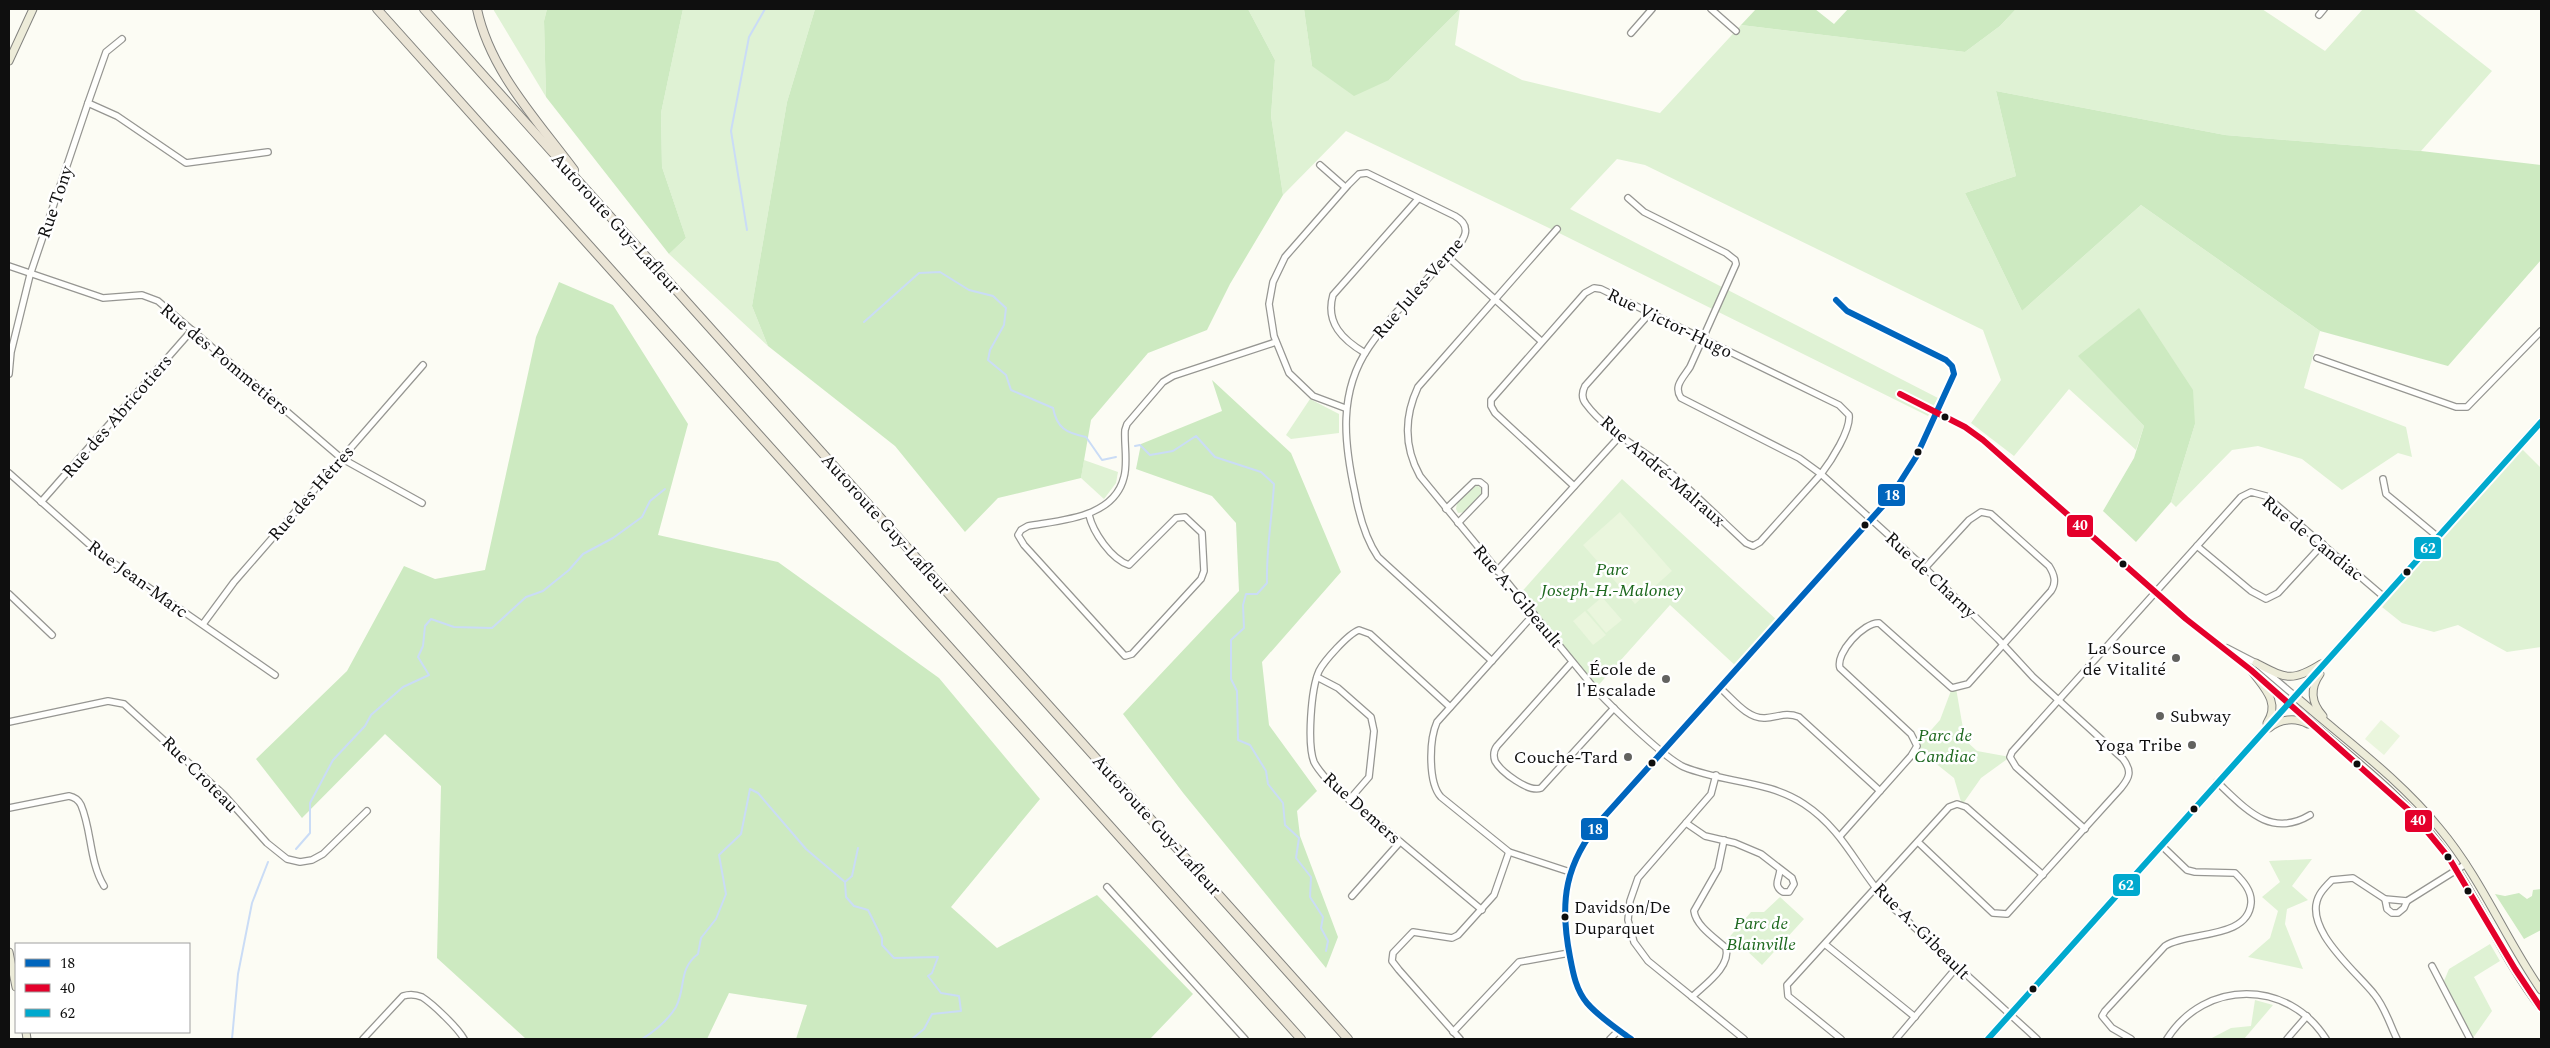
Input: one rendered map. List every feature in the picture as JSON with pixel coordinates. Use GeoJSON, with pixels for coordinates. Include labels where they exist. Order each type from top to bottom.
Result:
{"type":"FeatureCollection","features":[{"type":"Feature","properties":{"kind":"highway","name":"Autoroute Guy-Lafleur"},"geometry":{"type":"LineString","coordinates":[[378,9],[1302,1039]]}},
{"type":"Feature","properties":{"kind":"highway","name":"Autoroute Guy-Lafleur"},"geometry":{"type":"LineString","coordinates":[[424,9],[1348,1039]]}},
{"type":"Feature","properties":{"kind":"highway"},"geometry":{"type":"LineString","coordinates":[[476,9],[486,40],[504,73],[605,211]]}},
{"type":"Feature","properties":{"kind":"main road"},"geometry":{"type":"LineString","coordinates":[[9,61],[33,9]]}},
{"type":"Feature","properties":{"kind":"main road"},"geometry":{"type":"LineString","coordinates":[[1988,1039],[2541,422]]}},
{"type":"Feature","properties":{"kind":"main road"},"geometry":{"type":"LineString","coordinates":[[2256,663],[2282,676],[2294,678],[2306,674],[2329,659]]}},
{"type":"Feature","properties":{"kind":"main road"},"geometry":{"type":"LineString","coordinates":[[2329,659],[2316,680],[2312,696],[2319,712],[2335,730]]}},
{"type":"Feature","properties":{"kind":"main road"},"geometry":{"type":"LineString","coordinates":[[2251,670],[2271,698],[2273,707],[2270,718],[2256,740]]}},
{"type":"Feature","properties":{"kind":"main road"},"geometry":{"type":"LineString","coordinates":[[2295,696],[2417,803],[2441,830],[2466,864],[2541,990]]}},
{"type":"Feature","properties":{"kind":"main road"},"geometry":{"type":"LineString","coordinates":[[2288,703],[2412,813],[2438,843],[2457,870],[2524,984],[2541,1008]]}},
{"type":"Feature","properties":{"kind":"main road"},"geometry":{"type":"LineString","coordinates":[[2256,740],[2272,726],[2290,720],[2302,721],[2323,734]]}},
{"type":"Feature","properties":{"kind":"main road"},"geometry":{"type":"LineString","coordinates":[[9,952],[15,982]]}},
{"type":"Feature","properties":{"kind":"street"},"geometry":{"type":"LineString","coordinates":[[1631,33],[1652,9]]}},
{"type":"Feature","properties":{"kind":"street"},"geometry":{"type":"LineString","coordinates":[[1711,9],[1736,31]]}},
{"type":"Feature","properties":{"kind":"street"},"geometry":{"type":"LineString","coordinates":[[2319,15],[2324,9]]}},
{"type":"Feature","properties":{"kind":"street","name":"Rue Tony"},"geometry":{"type":"LineString","coordinates":[[9,374],[11,352],[30,275],[88,103],[106,52],[122,39]]}},
{"type":"Feature","properties":{"kind":"street"},"geometry":{"type":"LineString","coordinates":[[88,103],[117,116],[186,163],[268,152]]}},
{"type":"Feature","properties":{"kind":"street"},"geometry":{"type":"LineString","coordinates":[[1320,165],[1345,187]]}},
{"type":"Feature","properties":{"kind":"street","name":"Rue Jules-Verne"},"geometry":{"type":"LineString","coordinates":[[1345,408],[1318,399],[1302,388],[1286,366],[1276,342],[1269,304],[1277,270],[1285,257],[1345,187],[1359,174],[1367,173],[1455,216],[1464,223],[1465,230],[1463,239],[1380,332],[1365,353],[1352,384],[1345,408],[1345,433],[1348,462],[1362,524],[1374,551],[1384,562],[1492,661]]}},
{"type":"Feature","properties":{"kind":"street","name":"Rue de Charny"},"geometry":{"type":"LineString","coordinates":[[1628,198],[1644,212],[1726,252],[1735,260],[1736,269],[1703,339],[1678,386],[1681,398],[1799,458],[1822,474],[1925,568],[2004,645],[2033,677],[2123,759],[2130,770],[2127,780],[2012,911],[2007,914],[1993,914],[1918,842]]}},
{"type":"Feature","properties":{"kind":"street"},"geometry":{"type":"LineString","coordinates":[[1365,353],[1343,338],[1337,330],[1332,313],[1333,295],[1418,199]]}},
{"type":"Feature","properties":{"kind":"street","name":"Rue A.-Gibeault"},"geometry":{"type":"LineString","coordinates":[[1557,229],[1423,379],[1414,396],[1408,415],[1408,444],[1414,464],[1424,482],[1572,662],[1614,708],[1663,751],[1686,767],[1759,785],[1792,797],[1814,811],[1840,836],[1875,888],[1899,914],[2037,1039]]}},
{"type":"Feature","properties":{"kind":"street"},"geometry":{"type":"LineString","coordinates":[[1448,257],[1541,341]]}},
{"type":"Feature","properties":{"kind":"street","name":"Rue des Pommetiers"},"geometry":{"type":"LineString","coordinates":[[9,266],[30,275],[104,298],[142,295],[158,300],[341,458],[422,503]]}},
{"type":"Feature","properties":{"kind":"street","name":"Rue Victor-Hugo"},"geometry":{"type":"LineString","coordinates":[[1574,486],[1491,406],[1494,394],[1592,288],[1601,289],[1839,405],[1847,412],[1849,425],[1822,474]]}},
{"type":"Feature","properties":{"kind":"street"},"geometry":{"type":"LineString","coordinates":[[1631,1039],[1594,1010],[1583,998],[1576,983],[1569,952],[1564,915],[1570,872],[1594,828],[1872,518],[1904,477],[1937,413],[1954,374],[1950,363],[1847,311],[1836,300]]}},
{"type":"Feature","properties":{"kind":"street","name":"Rue André-Malraux"},"geometry":{"type":"LineString","coordinates":[[1650,313],[1582,392],[1588,406],[1620,436],[1663,466],[1750,545],[1757,545],[1822,474]]}},
{"type":"Feature","properties":{"kind":"street","name":"Rue des Abricotiers"},"geometry":{"type":"LineString","coordinates":[[41,502],[192,330]]}},
{"type":"Feature","properties":{"kind":"street"},"geometry":{"type":"LineString","coordinates":[[2317,358],[2456,407],[2467,407],[2541,331]]}},
{"type":"Feature","properties":{"kind":"street"},"geometry":{"type":"LineString","coordinates":[[1089,515],[1092,526],[1109,548],[1121,562],[1129,564],[1176,518],[1185,517],[1202,533],[1204,571],[1201,579],[1132,654],[1125,656],[1024,545],[1018,535],[1028,526],[1089,515],[1102,508],[1116,492],[1124,477],[1124,430],[1163,382],[1216,360],[1276,342]]}},
{"type":"Feature","properties":{"kind":"street","name":"Rue des Hêtres"},"geometry":{"type":"LineString","coordinates":[[203,624],[234,582],[424,365]]}},
{"type":"Feature","properties":{"kind":"street"},"geometry":{"type":"LineString","coordinates":[[1900,394],[1965,427],[1983,440],[2154,591],[2251,670],[2288,703]]}},
{"type":"Feature","properties":{"kind":"street"},"geometry":{"type":"LineString","coordinates":[[1497,571],[1620,436]]}},
{"type":"Feature","properties":{"kind":"street","name":"Rue Jean-Marc"},"geometry":{"type":"LineString","coordinates":[[9,473],[98,553],[276,675]]}},
{"type":"Feature","properties":{"kind":"street"},"geometry":{"type":"LineString","coordinates":[[2383,479],[2386,494],[2438,537]]}},
{"type":"Feature","properties":{"kind":"street"},"geometry":{"type":"LineString","coordinates":[[1446,509],[1474,482],[1480,482],[1486,486],[1485,495],[1458,523]]}},
{"type":"Feature","properties":{"kind":"street","name":"Rue de Candiac"},"geometry":{"type":"LineString","coordinates":[[2085,829],[2016,767],[2010,757],[2017,744],[2241,497],[2251,492],[2266,496],[2384,597]]}},
{"type":"Feature","properties":{"kind":"street"},"geometry":{"type":"LineString","coordinates":[[1840,836],[1915,752],[1916,742],[1911,734],[1840,668],[1839,659],[1843,651],[1870,624],[1879,623],[1952,688],[1956,688],[1968,684],[2054,587],[2054,573],[2049,566],[1991,514],[1981,512],[1969,520],[1925,568]]}},
{"type":"Feature","properties":{"kind":"street"},"geometry":{"type":"LineString","coordinates":[[2197,546],[2251,591],[2266,598],[2278,593],[2323,544]]}},
{"type":"Feature","properties":{"kind":"street"},"geometry":{"type":"LineString","coordinates":[[9,594],[52,635]]}},
{"type":"Feature","properties":{"kind":"street"},"geometry":{"type":"LineString","coordinates":[[1534,614],[1437,722],[1434,732],[1432,784],[1441,797],[1509,852],[1570,872]]}},
{"type":"Feature","properties":{"kind":"street","name":"Rue Demers"},"geometry":{"type":"LineString","coordinates":[[1450,707],[1370,634],[1363,630],[1350,635],[1323,666],[1317,677],[1314,686],[1311,750],[1321,773],[1349,800],[1482,910]]}},
{"type":"Feature","properties":{"kind":"street"},"geometry":{"type":"LineString","coordinates":[[2220,646],[2256,663],[2295,696]]}},
{"type":"Feature","properties":{"kind":"street"},"geometry":{"type":"LineString","coordinates":[[1572,662],[1497,746],[1494,756],[1498,765],[1527,788],[1534,790],[1541,788],[1614,708]]}},
{"type":"Feature","properties":{"kind":"street"},"geometry":{"type":"LineString","coordinates":[[1317,677],[1338,688],[1371,717],[1374,731],[1368,777],[1349,800]]}},
{"type":"Feature","properties":{"kind":"street"},"geometry":{"type":"LineString","coordinates":[[1720,688],[1754,716],[1767,718],[1786,714],[1799,717],[1880,791]]}},
{"type":"Feature","properties":{"kind":"street","name":"Rue Croteau"},"geometry":{"type":"LineString","coordinates":[[9,722],[108,702],[124,704],[224,795],[267,843],[287,859],[300,862],[312,860],[323,854],[367,812]]}},
{"type":"Feature","properties":{"kind":"street"},"geometry":{"type":"LineString","coordinates":[[1716,775],[1711,794],[1638,878],[1630,901],[1628,920],[1634,942],[1648,961],[1744,1039]]}},
{"type":"Feature","properties":{"kind":"street"},"geometry":{"type":"LineString","coordinates":[[2217,782],[2250,812],[2268,822],[2296,823],[2310,815]]}},
{"type":"Feature","properties":{"kind":"street"},"geometry":{"type":"LineString","coordinates":[[9,808],[69,796],[75,798],[81,806],[94,864],[104,886]]}},
{"type":"Feature","properties":{"kind":"street"},"geometry":{"type":"LineString","coordinates":[[1841,1039],[1793,1000],[1786,991],[1787,985],[1826,945],[1949,807],[1957,804],[1962,805],[2043,875]]}},
{"type":"Feature","properties":{"kind":"street"},"geometry":{"type":"LineString","coordinates":[[1686,823],[1705,836],[1724,840],[1761,854],[1780,869]]}},
{"type":"Feature","properties":{"kind":"street"},"geometry":{"type":"LineString","coordinates":[[1692,998],[1726,959],[1726,948],[1703,927],[1696,918],[1694,911],[1718,869],[1724,840]]}},
{"type":"Feature","properties":{"kind":"street"},"geometry":{"type":"LineString","coordinates":[[1352,896],[1400,842]]}},
{"type":"Feature","properties":{"kind":"street"},"geometry":{"type":"LineString","coordinates":[[2131,1039],[2105,1021],[2102,1016],[2105,1010],[2165,946],[2176,940],[2228,930],[2236,926],[2250,907],[2251,899],[2248,889],[2234,873],[2187,870],[2161,845]]}},
{"type":"Feature","properties":{"kind":"street"},"geometry":{"type":"LineString","coordinates":[[1460,1039],[1392,961],[1394,953],[1413,932],[1452,938],[1458,936],[1496,892],[1509,852]]}},
{"type":"Feature","properties":{"kind":"street"},"geometry":{"type":"LineString","coordinates":[[2385,898],[2387,909],[2392,913],[2398,914],[2404,908],[2407,901],[2466,864]]}},
{"type":"Feature","properties":{"kind":"street"},"geometry":{"type":"LineString","coordinates":[[2395,1039],[2376,996],[2329,946],[2319,926],[2317,912],[2319,894],[2332,880],[2353,878],[2385,898],[2407,901]]}},
{"type":"Feature","properties":{"kind":"street"},"geometry":{"type":"LineString","coordinates":[[1107,887],[1245,1039]]}},
{"type":"Feature","properties":{"kind":"street"},"geometry":{"type":"LineString","coordinates":[[1826,945],[1915,1017]]}},
{"type":"Feature","properties":{"kind":"street"},"geometry":{"type":"LineString","coordinates":[[1453,1032],[1519,962],[1569,952]]}},
{"type":"Feature","properties":{"kind":"street"},"geometry":{"type":"LineString","coordinates":[[2432,966],[2470,1039]]}},
{"type":"Feature","properties":{"kind":"street"},"geometry":{"type":"LineString","coordinates":[[1896,1039],[1957,967]]}},
{"type":"Feature","properties":{"kind":"street"},"geometry":{"type":"LineString","coordinates":[[363,1039],[402,996],[407,994],[421,997],[464,1039]]}},
{"type":"Feature","properties":{"kind":"street"},"geometry":{"type":"LineString","coordinates":[[2167,1039],[2180,1021],[2204,1004],[2235,995],[2250,994],[2275,998],[2307,1016],[2326,1039]]}},
{"type":"Feature","properties":{"kind":"street"},"geometry":{"type":"LineString","coordinates":[[2286,1039],[2307,1016]]}},
{"type":"Feature","properties":{"kind":"street"},"geometry":{"type":"LineString","coordinates":[[1610,1039],[1619,1030]]}},
{"type":"Feature","properties":{"kind":"green space"},"geometry":{"type":"Polygon","coordinates":[[[493,9],[547,9],[544,21],[546,97],[493,9]]]}},
{"type":"Feature","properties":{"kind":"green space"},"geometry":{"type":"Polygon","coordinates":[[[547,9],[683,9],[661,113],[662,167],[686,238],[669,254],[546,97],[544,21],[547,9]]]}},
{"type":"Feature","properties":{"kind":"green space"},"geometry":{"type":"Polygon","coordinates":[[[683,9],[815,9],[787,102],[752,306],[768,346],[669,254],[686,238],[662,167],[661,113],[683,9]]]}},
{"type":"Feature","properties":{"kind":"green space"},"geometry":{"type":"Polygon","coordinates":[[[815,9],[1248,9],[1275,60],[1271,116],[1283,195],[1230,284],[1207,330],[1148,353],[1091,420],[1081,478],[998,498],[965,532],[895,446],[768,346],[752,306],[787,102],[815,9]]]}},
{"type":"Feature","properties":{"kind":"green space"},"geometry":{"type":"Polygon","coordinates":[[[1248,9],[1304,9],[1312,66],[1389,80],[1460,9],[1455,45],[1522,80],[1660,113],[1741,25],[1965,52],[2000,26],[2016,9],[2262,9],[2325,51],[2363,9],[2413,9],[2492,71],[2421,151],[2225,135],[1996,91],[2016,176],[1965,193],[2022,311],[2141,205],[2320,331],[2304,388],[2406,427],[2412,457],[2398,453],[2342,490],[2302,459],[2258,446],[2232,450],[2176,507],[2171,502],[2195,424],[2079,356],[2144,426],[2136,450],[2069,389],[2014,456],[1971,423],[2001,380],[1983,330],[1645,165],[1617,159],[1570,209],[1938,398],[1928,416],[1551,229],[1346,131],[1283,195],[1271,116],[1275,60],[1248,9]]]}},
{"type":"Feature","properties":{"kind":"green space"},"geometry":{"type":"Polygon","coordinates":[[[1304,9],[1460,9],[1389,80],[1354,96],[1312,66],[1304,9]]]}},
{"type":"Feature","properties":{"kind":"green space"},"geometry":{"type":"Polygon","coordinates":[[[1756,9],[1815,9],[1834,24],[1848,9],[2016,9],[2000,26],[1965,52],[1741,25],[1756,9]]]}},
{"type":"Feature","properties":{"kind":"green space"},"geometry":{"type":"Polygon","coordinates":[[[1996,91],[2225,135],[2421,151],[2541,165],[2541,260],[2448,366],[2320,331],[2141,205],[2022,311],[1965,193],[2016,176],[1996,91]]]}},
{"type":"Feature","properties":{"kind":"green space"},"geometry":{"type":"Polygon","coordinates":[[[559,282],[613,305],[688,424],[658,535],[778,562],[939,678],[1040,799],[951,907],[997,948],[1097,895],[1193,994],[1150,1039],[796,1039],[807,1005],[729,993],[707,1039],[526,1039],[437,958],[441,786],[385,734],[302,818],[256,759],[347,671],[404,566],[435,579],[485,570],[536,337],[559,282]]]}},
{"type":"Feature","properties":{"kind":"green space"},"geometry":{"type":"Polygon","coordinates":[[[2139,308],[2193,390],[2195,424],[2171,502],[2136,542],[2103,511],[2134,458],[2144,426],[2078,356],[2139,308]]]}},
{"type":"Feature","properties":{"kind":"green space"},"geometry":{"type":"Polygon","coordinates":[[[1212,380],[1291,453],[1341,572],[1262,662],[1269,725],[1317,791],[1297,811],[1300,836],[1338,937],[1326,968],[1184,794],[1123,714],[1239,591],[1236,523],[1212,496],[1136,469],[1141,444],[1222,411],[1212,380]]]}},
{"type":"Feature","properties":{"kind":"green space"},"geometry":{"type":"Polygon","coordinates":[[[1310,399],[1339,414],[1339,433],[1291,439],[1286,435],[1310,399]]]}},
{"type":"Feature","properties":{"kind":"green space"},"geometry":{"type":"Polygon","coordinates":[[[2521,448],[2541,468],[2541,647],[2507,652],[2458,625],[2434,632],[2402,623],[2382,607],[2521,448]]]}},
{"type":"Feature","properties":{"kind":"green space"},"geometry":{"type":"Polygon","coordinates":[[[1084,460],[1118,472],[1116,483],[1104,499],[1081,478],[1084,460]]]}},
{"type":"Feature","properties":{"kind":"green space","name":"Parc Joseph-H.-Maloney"},"geometry":{"type":"Polygon","coordinates":[[[1622,479],[1779,622],[1738,668],[1670,605],[1595,689],[1518,596],[1622,479]]]}},
{"type":"Feature","properties":{"kind":"green space"},"geometry":{"type":"Polygon","coordinates":[[[1477,485],[1482,489],[1482,495],[1466,512],[1458,513],[1456,509],[1457,503],[1477,485]]]}},
{"type":"Feature","properties":{"kind":"green space"},"geometry":{"type":"Polygon","coordinates":[[[1620,512],[1672,571],[1635,604],[1583,545],[1620,512]]]}},
{"type":"Feature","properties":{"kind":"green space"},"geometry":{"type":"Polygon","coordinates":[[[1602,597],[1622,620],[1606,633],[1587,610],[1602,597]]]}},
{"type":"Feature","properties":{"kind":"green space"},"geometry":{"type":"Polygon","coordinates":[[[1585,611],[1606,635],[1593,645],[1573,621],[1585,611]]]}},
{"type":"Feature","properties":{"kind":"green space","name":"Parc de Candiac"},"geometry":{"type":"Polygon","coordinates":[[[1952,688],[1956,688],[1965,740],[1977,751],[2010,757],[1981,778],[1962,805],[1954,778],[1929,758],[1915,751],[1917,746],[1940,720],[1952,688]]]}},
{"type":"Feature","properties":{"kind":"green space"},"geometry":{"type":"Polygon","coordinates":[[[2381,720],[2400,736],[2384,755],[2365,739],[2381,720]]]}},
{"type":"Feature","properties":{"kind":"green space"},"geometry":{"type":"Polygon","coordinates":[[[2312,859],[2292,886],[2308,900],[2287,909],[2285,924],[2303,969],[2248,957],[2270,938],[2278,911],[2262,897],[2280,882],[2269,861],[2312,859]]]}},
{"type":"Feature","properties":{"kind":"green space"},"geometry":{"type":"Polygon","coordinates":[[[2541,889],[2541,930],[2524,939],[2495,894],[2505,896],[2519,893],[2527,899],[2532,896],[2533,890],[2541,889]]]}},
{"type":"Feature","properties":{"kind":"green space","name":"Parc de Blainville"},"geometry":{"type":"Polygon","coordinates":[[[1780,897],[1804,919],[1762,965],[1744,948],[1734,950],[1726,941],[1751,912],[1764,912],[1780,897]]]}},
{"type":"Feature","properties":{"kind":"green space"},"geometry":{"type":"Polygon","coordinates":[[[2490,944],[2500,961],[2474,977],[2492,1011],[2473,1038],[2444,981],[2449,969],[2490,944]]]}},
{"type":"Feature","properties":{"kind":"green space"},"geometry":{"type":"Polygon","coordinates":[[[2255,1000],[2273,1005],[2244,1039],[2210,1039],[2231,1028],[2251,1026],[2255,1000]]]}},
{"type":"Feature","properties":{"kind":"waterway"},"geometry":{"type":"LineString","coordinates":[[747,230],[731,131],[749,37],[765,9]]}},
{"type":"Feature","properties":{"kind":"waterway"},"geometry":{"type":"LineString","coordinates":[[864,322],[919,273],[940,272],[969,290],[993,296],[1006,308],[1004,325],[990,350],[988,360],[1006,375],[1011,390],[1053,408],[1060,425],[1073,434],[1086,437],[1102,460],[1116,457]]}},
{"type":"Feature","properties":{"kind":"waterway"},"geometry":{"type":"LineString","coordinates":[[1135,446],[1140,445],[1150,455],[1173,451],[1196,436],[1215,457],[1261,472],[1274,484],[1268,546],[1267,583],[1257,594],[1246,594],[1243,605],[1244,628],[1231,640],[1231,679],[1237,691],[1238,740],[1250,745],[1266,771],[1268,784],[1283,803],[1285,825],[1299,838],[1296,858],[1311,877],[1310,897],[1323,917],[1321,928],[1328,941],[1326,951]]}},
{"type":"Feature","properties":{"kind":"waterway"},"geometry":{"type":"LineString","coordinates":[[296,849],[310,833],[310,803],[333,760],[365,726],[371,715],[403,687],[429,675],[418,657],[423,646],[425,626],[431,619],[454,627],[492,628],[526,597],[543,591],[569,570],[583,554],[613,538],[642,517],[650,501],[665,489]]}},
{"type":"Feature","properties":{"kind":"waterway"},"geometry":{"type":"LineString","coordinates":[[642,1039],[661,1025],[676,1007],[685,972],[698,954],[701,938],[716,919],[726,894],[719,855],[741,834],[750,789],[758,793],[806,849],[845,882]]}},
{"type":"Feature","properties":{"kind":"waterway"},"geometry":{"type":"LineString","coordinates":[[858,848],[852,876],[845,882],[846,897],[854,906],[868,910],[882,938],[882,945],[894,958],[938,957],[932,973],[928,976],[941,993],[959,996],[961,1011],[932,1014],[924,1029],[912,1039]]}},
{"type":"Feature","properties":{"kind":"waterway"},"geometry":{"type":"LineString","coordinates":[[232,1039],[238,974],[252,903],[268,862]]}},
{"type":"Feature","properties":{"kind":"transit line","name":"18"},"geometry":{"type":"LineString","coordinates":[[1631,1039],[1602,1018],[1587,1003],[1580,993],[1574,975],[1565,918],[1568,883],[1580,851],[1602,819],[1890,498],[1916,457],[1954,374],[1952,366],[1946,360],[1847,311],[1836,300]]}},
{"type":"Feature","properties":{"kind":"transit line","name":"40"},"geometry":{"type":"LineString","coordinates":[[1900,394],[1965,427],[1983,440],[2186,619],[2251,670],[2412,813],[2449,858],[2515,969],[2541,1008]]}},
{"type":"Feature","properties":{"kind":"transit line","name":"62"},"geometry":{"type":"LineString","coordinates":[[1988,1039],[2541,422]]}},
{"type":"Feature","properties":{"kind":"place","name":"La Source de Vitalité"},"geometry":{"type":"Point","coordinates":[2176,658]}},
{"type":"Feature","properties":{"kind":"place","name":"École de l'Escalade"},"geometry":{"type":"Point","coordinates":[1666,679]}},
{"type":"Feature","properties":{"kind":"place","name":"Subway"},"geometry":{"type":"Point","coordinates":[2160,716]}},
{"type":"Feature","properties":{"kind":"place","name":"Yoga Tribe"},"geometry":{"type":"Point","coordinates":[2192,745]}},
{"type":"Feature","properties":{"kind":"place","name":"Couche-Tard"},"geometry":{"type":"Point","coordinates":[1628,757]}},
{"type":"Feature","properties":{"kind":"place","name":"Davidson/De Duparquet"},"geometry":{"type":"Point","coordinates":[1565,917]}}]}
